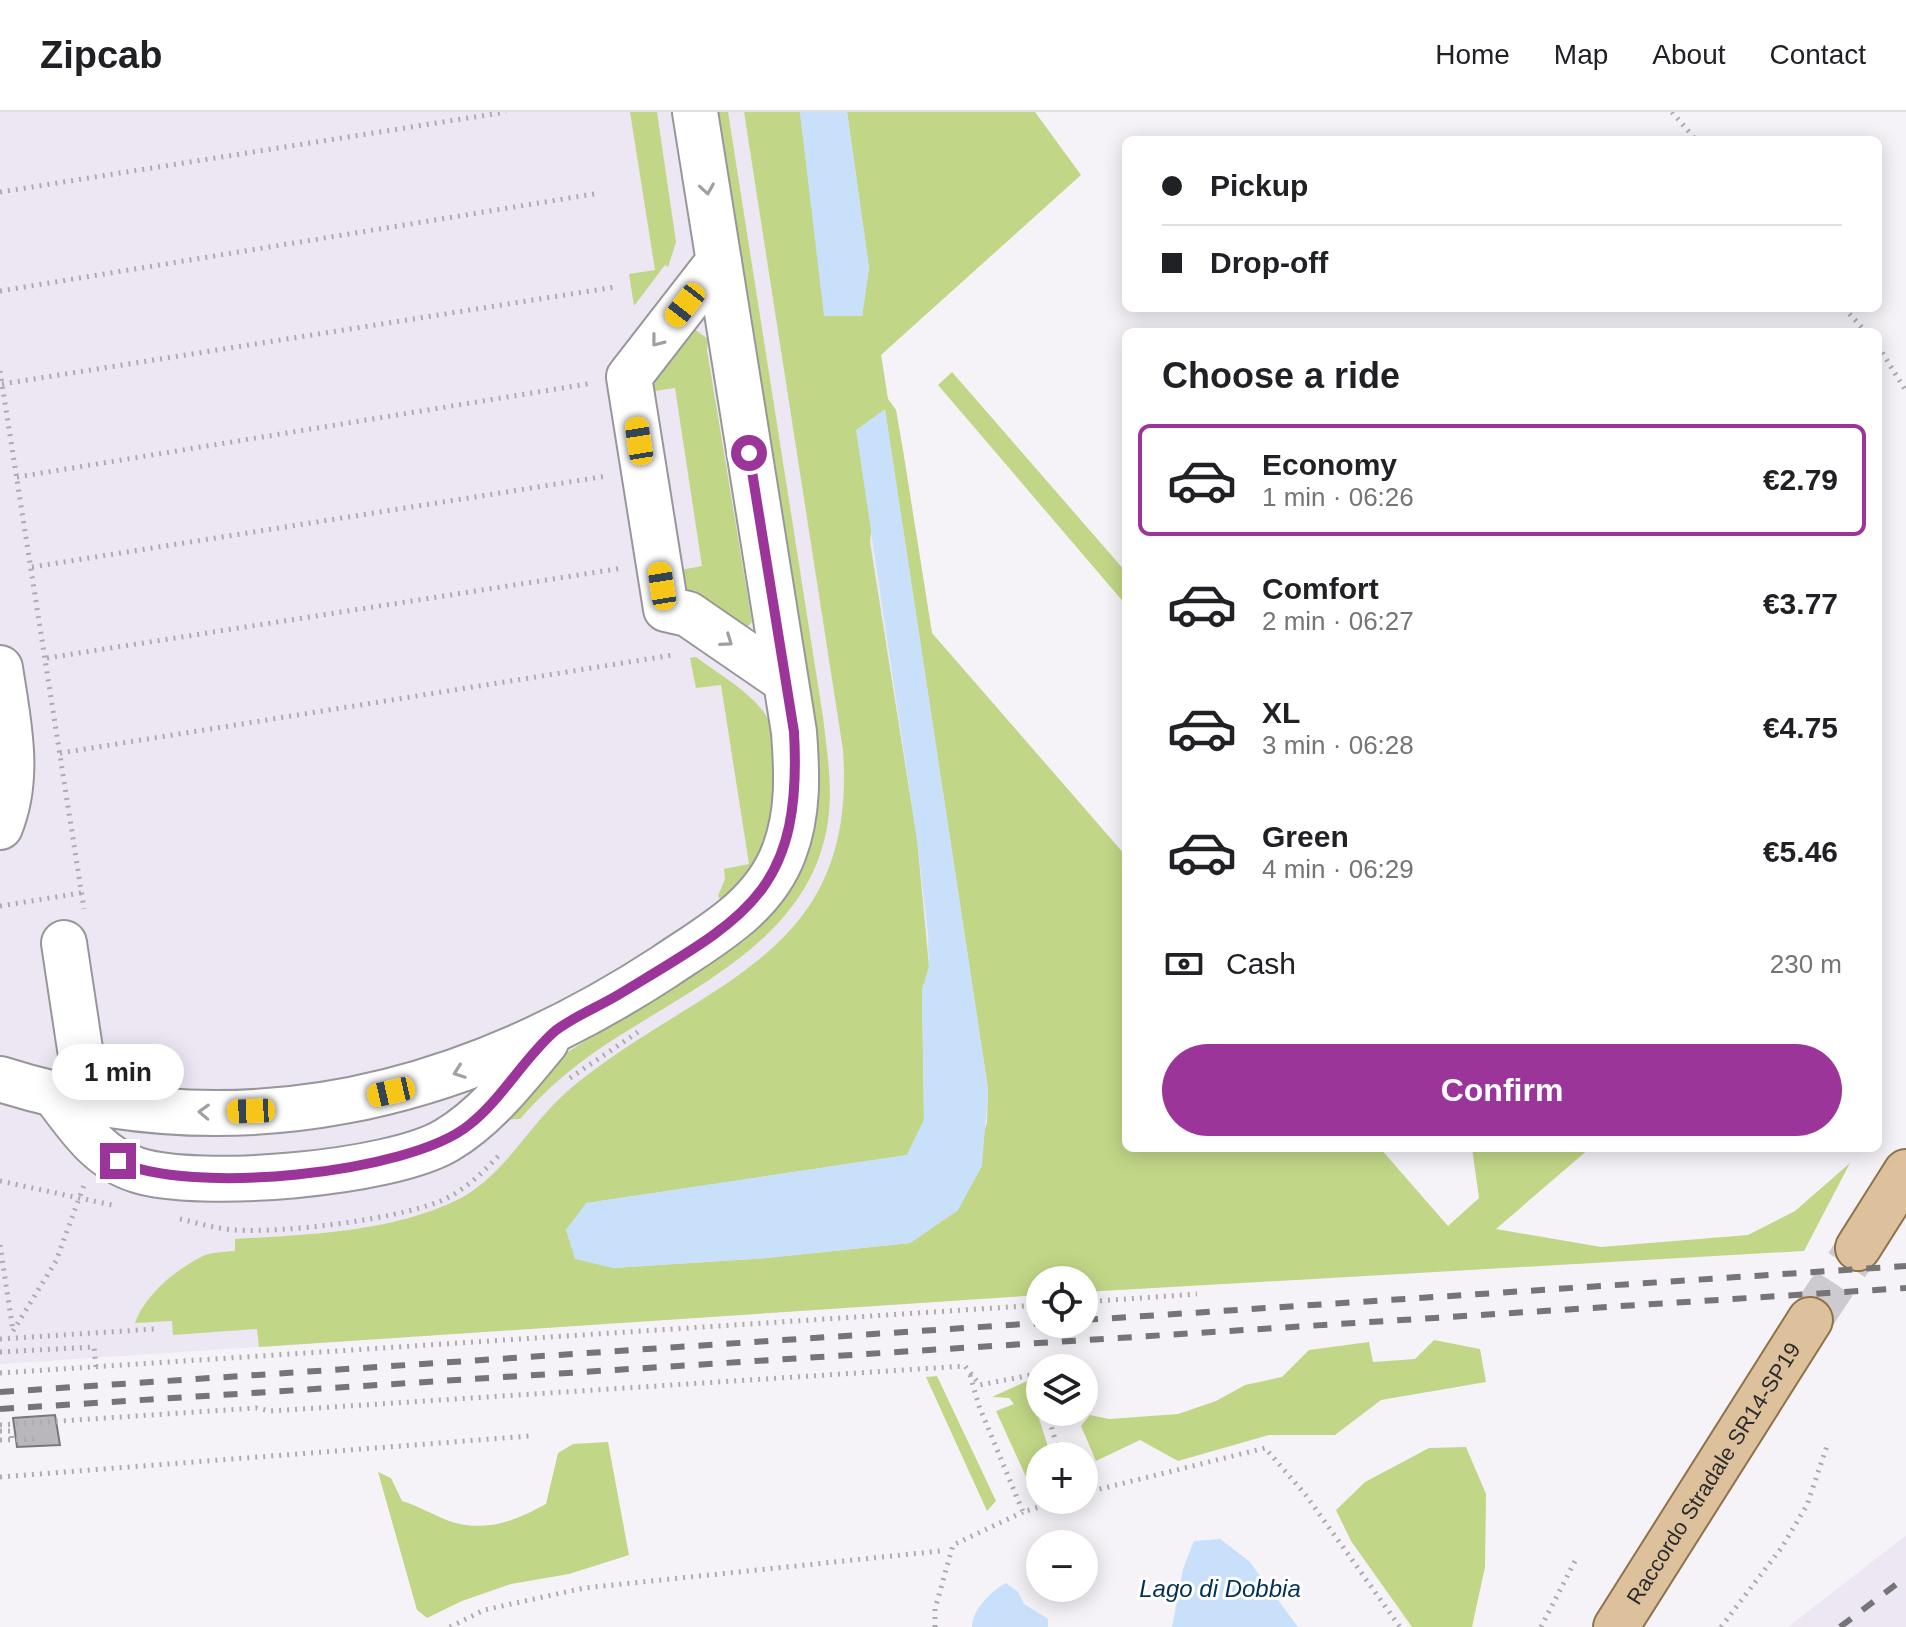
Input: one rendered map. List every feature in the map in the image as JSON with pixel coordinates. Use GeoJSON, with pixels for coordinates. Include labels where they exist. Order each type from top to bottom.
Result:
{"type":"FeatureCollection","features":[{"type":"Feature","properties":{"kind":"main road"},"geometry":{"type":"LineString","coordinates":[[1858,1248],[1906,1172]]}},
{"type":"Feature","properties":{"kind":"main road","name":"Raccordo Stradale SR14-SP19"},"geometry":{"type":"LineString","coordinates":[[1616,1627],[1810,1320]]}},
{"type":"Feature","properties":{"kind":"lane"},"geometry":{"type":"LineString","coordinates":[[0,1079],[71,1098],[227,1112],[327,1104],[449,1076],[555,1031],[716,934],[765,887],[784,853],[793,819],[797,779],[794,732],[695,112]]}},
{"type":"Feature","properties":{"kind":"lane"},"geometry":{"type":"LineString","coordinates":[[719,261],[629,377],[666,609],[688,614],[784,680]]}},
{"type":"Feature","properties":{"kind":"lane"},"geometry":{"type":"LineString","coordinates":[[0,668],[13,769],[9,800],[0,827]]}},
{"type":"Feature","properties":{"kind":"lane"},"geometry":{"type":"LineString","coordinates":[[75,934],[71,1098],[101,1152],[136,1170],[171,1176],[294,1175],[389,1160],[445,1141],[470,1125],[555,1031]]}},
{"type":"Feature","properties":{"kind":"path"},"geometry":{"type":"LineString","coordinates":[[0,192],[506,112]]}},
{"type":"Feature","properties":{"kind":"path"},"geometry":{"type":"LineString","coordinates":[[1672,112],[1693,136]]}},
{"type":"Feature","properties":{"kind":"path"},"geometry":{"type":"LineString","coordinates":[[0,291],[600,193]]}},
{"type":"Feature","properties":{"kind":"path"},"geometry":{"type":"LineString","coordinates":[[2,384],[615,287]]}},
{"type":"Feature","properties":{"kind":"path"},"geometry":{"type":"LineString","coordinates":[[1848,312],[1862,328]]}},
{"type":"Feature","properties":{"kind":"path"},"geometry":{"type":"LineString","coordinates":[[1882,352],[1906,391]]}},
{"type":"Feature","properties":{"kind":"path"},"geometry":{"type":"LineString","coordinates":[[0,371],[47,658],[81,893],[75,934]]}},
{"type":"Feature","properties":{"kind":"path"},"geometry":{"type":"LineString","coordinates":[[17,477],[629,377]]}},
{"type":"Feature","properties":{"kind":"path"},"geometry":{"type":"LineString","coordinates":[[32,567],[644,470]]}},
{"type":"Feature","properties":{"kind":"path"},"geometry":{"type":"LineString","coordinates":[[47,658],[659,563]]}},
{"type":"Feature","properties":{"kind":"path"},"geometry":{"type":"LineString","coordinates":[[60,753],[673,655]]}},
{"type":"Feature","properties":{"kind":"path"},"geometry":{"type":"LineString","coordinates":[[0,906],[81,893]]}},
{"type":"Feature","properties":{"kind":"path"},"geometry":{"type":"LineString","coordinates":[[562,1083],[649,1025]]}},
{"type":"Feature","properties":{"kind":"path"},"geometry":{"type":"LineString","coordinates":[[232,1230],[274,1230],[319,1224],[440,1202],[466,1186],[508,1145]]}},
{"type":"Feature","properties":{"kind":"path"},"geometry":{"type":"LineString","coordinates":[[0,1245],[15,1338]]}},
{"type":"Feature","properties":{"kind":"path"},"geometry":{"type":"LineString","coordinates":[[1098,1301],[1197,1294]]}},
{"type":"Feature","properties":{"kind":"path"},"geometry":{"type":"LineString","coordinates":[[0,1373],[1026,1306]]}},
{"type":"Feature","properties":{"kind":"path"},"geometry":{"type":"LineString","coordinates":[[0,1339],[155,1329]]}},
{"type":"Feature","properties":{"kind":"path"},"geometry":{"type":"LineString","coordinates":[[0,1352],[94,1347],[96,1367]]}},
{"type":"Feature","properties":{"kind":"path"},"geometry":{"type":"LineString","coordinates":[[0,1425],[256,1408],[271,1411],[965,1366],[980,1385],[1026,1376]]}},
{"type":"Feature","properties":{"kind":"path"},"geometry":{"type":"LineString","coordinates":[[970,1374],[979,1406],[1023,1512]]}},
{"type":"Feature","properties":{"kind":"path"},"geometry":{"type":"LineString","coordinates":[[0,1431],[11,1431],[12,1442],[0,1442]]}},
{"type":"Feature","properties":{"kind":"path"},"geometry":{"type":"LineString","coordinates":[[0,1477],[530,1436]]}},
{"type":"Feature","properties":{"kind":"path"},"geometry":{"type":"LineString","coordinates":[[0,1442],[37,1439]]}},
{"type":"Feature","properties":{"kind":"path"},"geometry":{"type":"LineString","coordinates":[[1721,1627],[1782,1547],[1807,1505],[1828,1443]]}},
{"type":"Feature","properties":{"kind":"path"},"geometry":{"type":"LineString","coordinates":[[1098,1490],[1265,1448],[1305,1494],[1400,1627]]}},
{"type":"Feature","properties":{"kind":"path"},"geometry":{"type":"LineString","coordinates":[[935,1627],[935,1609],[953,1545],[1026,1511]]}},
{"type":"Feature","properties":{"kind":"path"},"geometry":{"type":"LineString","coordinates":[[450,1627],[484,1610],[584,1588],[940,1551]]}},
{"type":"Feature","properties":{"kind":"path"},"geometry":{"type":"LineString","coordinates":[[1541,1627],[1575,1561]]}},
{"type":"Feature","properties":{"kind":"shaded area"},"geometry":{"type":"Polygon","coordinates":[[[0,112],[847,112],[888,399],[896,410],[932,633],[1081,1266],[1026,1266],[1026,1296],[0,1364],[0,112]]]}},
{"type":"Feature","properties":{"kind":"shaded area"},"geometry":{"type":"Polygon","coordinates":[[[1906,1536],[1906,1627],[1788,1627],[1900,1540],[1906,1536]]]}},
{"type":"Feature","properties":{"kind":"green space"},"geometry":{"type":"Polygon","coordinates":[[[630,112],[657,112],[676,242],[668,267],[665,265],[634,306],[629,274],[655,270],[630,112]]]}},
{"type":"Feature","properties":{"kind":"green space"},"geometry":{"type":"Polygon","coordinates":[[[715,112],[728,112],[823,717],[830,782],[828,821],[817,864],[796,900],[769,932],[737,960],[701,985],[582,1061],[520,1119],[495,1120],[555,1060],[744,941],[778,902],[802,859],[810,836],[815,812],[817,760],[715,112]]]}},
{"type":"Feature","properties":{"kind":"green space"},"geometry":{"type":"Polygon","coordinates":[[[744,112],[800,112],[825,316],[862,316],[869,268],[847,112],[1035,112],[1081,175],[881,355],[888,399],[896,410],[932,633],[1122,851],[1122,1152],[1383,1152],[1448,1226],[1479,1198],[1473,1152],[1585,1152],[1496,1229],[1601,1247],[1748,1235],[1795,1211],[1850,1163],[1804,1251],[1098,1291],[1098,1266],[1026,1266],[1026,1296],[259,1347],[257,1329],[173,1335],[172,1321],[135,1323],[146,1303],[172,1276],[206,1255],[235,1251],[235,1239],[376,1226],[430,1211],[472,1191],[502,1164],[571,1088],[762,957],[798,920],[825,876],[841,820],[843,750],[744,112]],[[885,410],[870,542],[917,839],[929,967],[922,990],[924,1120],[907,1155],[587,1203],[566,1230],[613,1268],[766,1258],[910,1243],[958,1210],[987,1123],[988,1089],[885,410]]]}},
{"type":"Feature","properties":{"kind":"green space"},"geometry":{"type":"Polygon","coordinates":[[[693,328],[708,339],[707,350],[752,622],[745,629],[694,590],[692,593],[681,584],[675,571],[702,566],[675,388],[648,392],[649,380],[693,328]]]}},
{"type":"Feature","properties":{"kind":"green space"},"geometry":{"type":"Polygon","coordinates":[[[952,372],[1122,567],[1122,600],[938,385],[952,372]]]}},
{"type":"Feature","properties":{"kind":"green space"},"geometry":{"type":"Polygon","coordinates":[[[696,657],[740,688],[763,711],[769,722],[776,754],[776,791],[768,837],[755,864],[722,902],[718,896],[725,879],[724,869],[749,864],[721,685],[696,688],[690,658],[696,657]]]}},
{"type":"Feature","properties":{"kind":"green space"},"geometry":{"type":"Polygon","coordinates":[[[1434,1340],[1480,1349],[1486,1382],[1381,1400],[1335,1435],[1269,1435],[1178,1461],[1140,1440],[1098,1460],[1098,1442],[1088,1442],[1081,1426],[1098,1426],[1098,1417],[1109,1419],[1178,1414],[1216,1401],[1245,1385],[1282,1377],[1309,1350],[1369,1342],[1373,1362],[1415,1359],[1434,1340]]]}},
{"type":"Feature","properties":{"kind":"green space"},"geometry":{"type":"Polygon","coordinates":[[[937,1376],[996,1501],[987,1511],[926,1377],[937,1376]]]}},
{"type":"Feature","properties":{"kind":"green space"},"geometry":{"type":"Polygon","coordinates":[[[1026,1381],[1026,1426],[1041,1426],[1047,1442],[1026,1442],[1026,1477],[996,1411],[1014,1404],[1009,1398],[992,1397],[1026,1381]]]}},
{"type":"Feature","properties":{"kind":"green space"},"geometry":{"type":"Polygon","coordinates":[[[608,1442],[629,1555],[569,1574],[511,1584],[462,1601],[427,1618],[417,1610],[378,1472],[391,1478],[402,1501],[449,1521],[488,1525],[523,1516],[546,1504],[558,1453],[573,1444],[608,1442]]]}},
{"type":"Feature","properties":{"kind":"green space"},"geometry":{"type":"Polygon","coordinates":[[[1466,1447],[1486,1494],[1485,1567],[1472,1627],[1412,1627],[1351,1541],[1336,1510],[1365,1482],[1429,1448],[1466,1447]]]}},
{"type":"Feature","properties":{"kind":"water"},"geometry":{"type":"Polygon","coordinates":[[[800,112],[847,112],[869,267],[862,316],[824,316],[800,112]]]}},
{"type":"Feature","properties":{"kind":"water"},"geometry":{"type":"Polygon","coordinates":[[[885,409],[988,1089],[982,1166],[958,1210],[910,1243],[766,1258],[613,1268],[575,1259],[566,1230],[586,1203],[907,1155],[924,1120],[922,990],[929,967],[928,934],[917,839],[856,430],[885,409]]]}},
{"type":"Feature","properties":{"kind":"water","name":"Lago di Dobbia"},"geometry":{"type":"Polygon","coordinates":[[[1220,1539],[1249,1561],[1298,1627],[1172,1627],[1183,1569],[1194,1541],[1220,1539]]]}},
{"type":"Feature","properties":{"kind":"water"},"geometry":{"type":"Polygon","coordinates":[[[1006,1583],[1018,1592],[1024,1604],[1048,1619],[1048,1627],[972,1627],[975,1614],[983,1602],[1006,1583]]]}},
{"type":"Feature","properties":{"kind":"building"},"geometry":{"type":"Polygon","coordinates":[[[55,1415],[60,1445],[17,1447],[13,1418],[55,1415]]]}},
{"type":"Feature","properties":{"kind":"tunnel"},"geometry":{"type":"LineString","coordinates":[[1810,1320],[1858,1248]]}},
{"type":"Feature","properties":{"kind":"railway"},"geometry":{"type":"LineString","coordinates":[[1098,1319],[1906,1266]]}},
{"type":"Feature","properties":{"kind":"railway"},"geometry":{"type":"LineString","coordinates":[[0,1409],[1906,1288]]}},
{"type":"Feature","properties":{"kind":"railway"},"geometry":{"type":"LineString","coordinates":[[0,1392],[1026,1324]]}},
{"type":"Feature","properties":{"kind":"railway"},"geometry":{"type":"LineString","coordinates":[[1840,1627],[1906,1577]]}},
{"type":"Feature","properties":{"kind":"route"},"geometry":{"type":"LineString","coordinates":[[118,1161],[136,1170],[171,1176],[294,1175],[389,1160],[427,1150],[470,1125],[555,1031],[645,979],[716,934],[743,912],[765,887],[784,853],[793,819],[797,779],[794,732],[749,453]]}}]}
